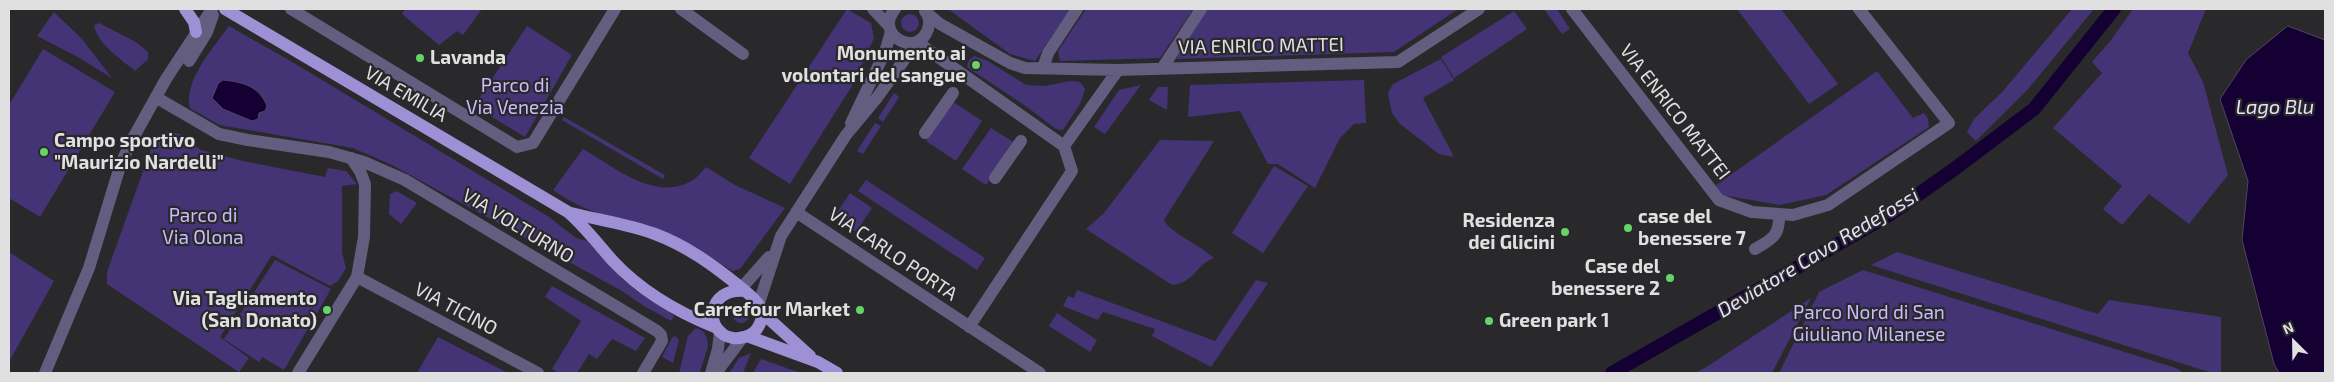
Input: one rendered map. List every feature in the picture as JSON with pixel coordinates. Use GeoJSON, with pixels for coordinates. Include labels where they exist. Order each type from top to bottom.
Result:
{"type":"FeatureCollection","features":[{"type":"Feature","properties":{"kind":"main road"},"geometry":{"type":"LineString","coordinates":[[185,9],[194,22],[196,32]]}},
{"type":"Feature","properties":{"kind":"main road","name":"VIA EMILIA"},"geometry":{"type":"LineString","coordinates":[[224,9],[568,212],[631,278],[677,310],[718,329]]}},
{"type":"Feature","properties":{"kind":"main road","name":"VIA EMILIA"},"geometry":{"type":"LineString","coordinates":[[568,212],[656,234],[724,272],[740,289]]}},
{"type":"Feature","properties":{"kind":"main road"},"geometry":{"type":"LineString","coordinates":[[818,362],[745,337],[732,338],[718,329],[713,315],[714,306],[726,292],[740,289],[760,306],[786,335],[818,362],[837,373]]}},
{"type":"Feature","properties":{"kind":"main road"},"geometry":{"type":"LineString","coordinates":[[745,337],[756,329],[760,321],[760,306]]}},
{"type":"Feature","properties":{"kind":"street"},"geometry":{"type":"LineString","coordinates":[[44,373],[89,268],[122,163],[132,140],[196,32],[214,9]]}},
{"type":"Feature","properties":{"kind":"street"},"geometry":{"type":"LineString","coordinates":[[157,98],[174,84],[207,32],[214,9]]}},
{"type":"Feature","properties":{"kind":"street"},"geometry":{"type":"LineString","coordinates":[[291,9],[516,147],[533,143],[615,9]]}},
{"type":"Feature","properties":{"kind":"street"},"geometry":{"type":"LineString","coordinates":[[681,9],[743,54]]}},
{"type":"Feature","properties":{"kind":"street"},"geometry":{"type":"LineString","coordinates":[[873,9],[901,42],[917,42],[1064,146],[1072,171],[968,327]]}},
{"type":"Feature","properties":{"kind":"street"},"geometry":{"type":"LineString","coordinates":[[846,135],[885,52],[890,29],[889,18],[895,9]]}},
{"type":"Feature","properties":{"kind":"street"},"geometry":{"type":"LineString","coordinates":[[1043,68],[1048,53],[1077,9]]}},
{"type":"Feature","properties":{"kind":"street"},"geometry":{"type":"LineString","coordinates":[[1163,67],[1201,9]]}},
{"type":"Feature","properties":{"kind":"street","name":"VIA ENRICO MATTEI"},"geometry":{"type":"LineString","coordinates":[[926,10],[940,24],[1010,63],[1025,68],[1118,70],[1163,67],[1398,62],[1479,9]]}},
{"type":"Feature","properties":{"kind":"street","name":"VIA ENRICO MATTEI"},"geometry":{"type":"LineString","coordinates":[[1572,9],[1719,200],[1752,212],[1793,215],[1828,205],[1948,123],[1859,9]]}},
{"type":"Feature","properties":{"kind":"street"},"geometry":{"type":"LineString","coordinates":[[740,289],[777,246],[796,212],[846,135],[876,99],[917,42],[923,38],[929,27],[926,10]]}},
{"type":"Feature","properties":{"kind":"street"},"geometry":{"type":"LineString","coordinates":[[1090,69],[1099,78],[1105,89]]}},
{"type":"Feature","properties":{"kind":"street"},"geometry":{"type":"LineString","coordinates":[[1064,146],[1118,70]]}},
{"type":"Feature","properties":{"kind":"street"},"geometry":{"type":"LineString","coordinates":[[925,133],[952,93]]}},
{"type":"Feature","properties":{"kind":"street","name":"VIA VOLTURNO"},"geometry":{"type":"LineString","coordinates":[[157,98],[218,134],[330,152],[405,180],[661,335],[660,345],[643,373]]}},
{"type":"Feature","properties":{"kind":"street"},"geometry":{"type":"LineString","coordinates":[[995,178],[1021,141]]}},
{"type":"Feature","properties":{"kind":"street"},"geometry":{"type":"LineString","coordinates":[[298,373],[357,277],[364,237],[365,184],[360,171],[350,158]]}},
{"type":"Feature","properties":{"kind":"street","name":"VIA CARLO PORTA"},"geometry":{"type":"LineString","coordinates":[[796,212],[1040,373]]}},
{"type":"Feature","properties":{"kind":"street"},"geometry":{"type":"LineString","coordinates":[[1755,249],[1773,238],[1779,226],[1779,214]]}},
{"type":"Feature","properties":{"kind":"street"},"geometry":{"type":"LineString","coordinates":[[760,306],[777,246]]}},
{"type":"Feature","properties":{"kind":"street","name":"VIA TICINO"},"geometry":{"type":"LineString","coordinates":[[357,277],[538,373]]}},
{"type":"Feature","properties":{"kind":"street"},"geometry":{"type":"LineString","coordinates":[[711,373],[718,350],[718,329]]}},
{"type":"Feature","properties":{"kind":"street"},"geometry":{"type":"LineString","coordinates":[[716,373],[745,337]]}},
{"type":"Feature","properties":{"kind":"green space"},"geometry":{"type":"Polygon","coordinates":[[[405,9],[482,9],[463,35],[457,31],[439,45],[402,14],[405,9]]]}},
{"type":"Feature","properties":{"kind":"green space"},"geometry":{"type":"Polygon","coordinates":[[[847,9],[871,23],[874,38],[852,86],[790,184],[749,158],[847,9]]]}},
{"type":"Feature","properties":{"kind":"green space"},"geometry":{"type":"Polygon","coordinates":[[[948,9],[1070,9],[1035,61],[1010,54],[948,9]]]}},
{"type":"Feature","properties":{"kind":"green space"},"geometry":{"type":"Polygon","coordinates":[[[1086,9],[1193,9],[1160,58],[1060,61],[1058,51],[1086,9]]]}},
{"type":"Feature","properties":{"kind":"green space"},"geometry":{"type":"Polygon","coordinates":[[[1207,9],[1458,9],[1394,52],[1176,59],[1196,23],[1207,9]]]}},
{"type":"Feature","properties":{"kind":"green space"},"geometry":{"type":"Polygon","coordinates":[[[1544,9],[1557,9],[1570,29],[1562,34],[1544,9]]]}},
{"type":"Feature","properties":{"kind":"green space"},"geometry":{"type":"Polygon","coordinates":[[[1737,9],[1781,9],[1838,84],[1809,104],[1737,9]]]}},
{"type":"Feature","properties":{"kind":"green space"},"geometry":{"type":"Polygon","coordinates":[[[2072,9],[2094,9],[2029,88],[1976,141],[1967,132],[1974,119],[2003,91],[2072,9]]]}},
{"type":"Feature","properties":{"kind":"green space"},"geometry":{"type":"Polygon","coordinates":[[[2133,9],[2206,9],[2188,53],[2203,82],[2228,175],[2189,224],[2149,194],[2122,225],[2103,209],[2122,186],[2053,128],[2102,73],[2092,62],[2111,40],[2133,9]]]}},
{"type":"Feature","properties":{"kind":"green space"},"geometry":{"type":"Polygon","coordinates":[[[1514,11],[1527,29],[1454,78],[1441,57],[1514,11]]]}},
{"type":"Feature","properties":{"kind":"green space"},"geometry":{"type":"Polygon","coordinates":[[[54,12],[82,39],[112,78],[76,56],[37,36],[54,12]]]}},
{"type":"Feature","properties":{"kind":"green space"},"geometry":{"type":"Polygon","coordinates":[[[910,14],[916,17],[919,23],[916,29],[910,32],[904,29],[901,23],[904,17],[910,14]]]}},
{"type":"Feature","properties":{"kind":"green space"},"geometry":{"type":"Polygon","coordinates":[[[99,23],[136,42],[148,52],[148,59],[135,71],[110,51],[100,39],[94,25],[99,23]]]}},
{"type":"Feature","properties":{"kind":"green space"},"geometry":{"type":"Polygon","coordinates":[[[229,26],[294,63],[549,217],[576,238],[588,241],[621,278],[638,292],[672,314],[674,316],[671,321],[622,291],[392,165],[353,148],[219,125],[190,108],[189,98],[195,76],[208,54],[229,26]]]}},
{"type":"Feature","properties":{"kind":"green space","name":"Parco di Via Venezia"},"geometry":{"type":"Polygon","coordinates":[[[527,26],[572,55],[525,137],[474,106],[527,26]]]}},
{"type":"Feature","properties":{"kind":"green space","name":"Campo sportivo \"Maurizio Nardelli\""},"geometry":{"type":"Polygon","coordinates":[[[43,49],[115,92],[40,217],[9,198],[9,105],[43,49]]]}},
{"type":"Feature","properties":{"kind":"green space"},"geometry":{"type":"Polygon","coordinates":[[[974,56],[988,61],[1026,85],[1045,86],[1070,81],[1080,82],[1085,89],[1080,104],[1063,130],[1056,129],[967,67],[969,60],[974,56]]]}},
{"type":"Feature","properties":{"kind":"green space"},"geometry":{"type":"Polygon","coordinates":[[[1441,59],[1454,80],[1423,98],[1454,157],[1439,154],[1400,124],[1392,113],[1388,93],[1393,84],[1441,59]]]}},
{"type":"Feature","properties":{"kind":"green space"},"geometry":{"type":"Polygon","coordinates":[[[1877,71],[1913,118],[1924,113],[1928,119],[1929,127],[1826,195],[1780,205],[1722,195],[1715,186],[1877,71]]]}},
{"type":"Feature","properties":{"kind":"green space"},"geometry":{"type":"Polygon","coordinates":[[[1364,80],[1366,123],[1354,124],[1340,138],[1315,188],[1278,164],[1268,164],[1240,111],[1188,117],[1190,85],[1364,80]]]}},
{"type":"Feature","properties":{"kind":"green space"},"geometry":{"type":"Polygon","coordinates":[[[1141,85],[1105,134],[1094,127],[1119,90],[1141,85]]]}},
{"type":"Feature","properties":{"kind":"green space"},"geometry":{"type":"Polygon","coordinates":[[[1158,87],[1168,87],[1167,110],[1149,100],[1158,87]]]}},
{"type":"Feature","properties":{"kind":"green space"},"geometry":{"type":"Polygon","coordinates":[[[894,93],[899,97],[883,122],[878,118],[894,93]]]}},
{"type":"Feature","properties":{"kind":"green space"},"geometry":{"type":"Polygon","coordinates":[[[952,101],[982,121],[956,161],[926,141],[952,101]]]}},
{"type":"Feature","properties":{"kind":"green space"},"geometry":{"type":"Polygon","coordinates":[[[564,117],[665,175],[663,179],[562,120],[564,117]]]}},
{"type":"Feature","properties":{"kind":"green space"},"geometry":{"type":"Polygon","coordinates":[[[875,123],[881,126],[863,154],[857,151],[875,123]]]}},
{"type":"Feature","properties":{"kind":"green space"},"geometry":{"type":"Polygon","coordinates":[[[991,128],[1015,143],[986,185],[962,169],[991,128]]]}},
{"type":"Feature","properties":{"kind":"green space","name":"Parco di Via Olona"},"geometry":{"type":"Polygon","coordinates":[[[167,131],[184,135],[201,150],[243,161],[325,177],[328,168],[346,171],[357,184],[342,186],[342,253],[346,268],[338,281],[330,286],[272,255],[220,337],[249,358],[239,372],[107,284],[107,272],[151,149],[167,131]]]}},
{"type":"Feature","properties":{"kind":"green space"},"geometry":{"type":"Polygon","coordinates":[[[1160,140],[1214,141],[1164,220],[1172,229],[1214,258],[1207,261],[1191,277],[1172,285],[1086,229],[1104,213],[1160,140]]]}},
{"type":"Feature","properties":{"kind":"green space"},"geometry":{"type":"Polygon","coordinates":[[[583,149],[622,173],[650,185],[664,187],[679,186],[693,180],[706,167],[735,185],[785,208],[740,269],[732,271],[687,242],[654,229],[582,207],[553,190],[583,149]]]}},
{"type":"Feature","properties":{"kind":"green space"},"geometry":{"type":"Polygon","coordinates":[[[1274,166],[1308,186],[1263,253],[1232,233],[1274,166]]]}},
{"type":"Feature","properties":{"kind":"green space"},"geometry":{"type":"Polygon","coordinates":[[[866,180],[985,258],[977,270],[858,191],[866,180]]]}},
{"type":"Feature","properties":{"kind":"green space"},"geometry":{"type":"Polygon","coordinates":[[[397,191],[417,203],[401,224],[389,214],[390,194],[397,191]]]}},
{"type":"Feature","properties":{"kind":"green space"},"geometry":{"type":"Polygon","coordinates":[[[850,193],[872,208],[856,232],[834,217],[850,193]]]}},
{"type":"Feature","properties":{"kind":"green space"},"geometry":{"type":"Polygon","coordinates":[[[9,252],[54,281],[9,362],[9,252]]]}},
{"type":"Feature","properties":{"kind":"green space"},"geometry":{"type":"Polygon","coordinates":[[[1897,252],[2098,314],[2109,300],[2221,317],[2221,373],[2212,373],[1871,265],[1897,252]]]}},
{"type":"Feature","properties":{"kind":"green space"},"geometry":{"type":"Polygon","coordinates":[[[275,260],[331,289],[284,370],[262,357],[259,362],[224,339],[275,260]]]}},
{"type":"Feature","properties":{"kind":"green space","name":"Parco Nord di San Giuliano Milanese"},"geometry":{"type":"Polygon","coordinates":[[[1863,270],[2176,368],[2184,373],[1779,373],[1819,292],[1863,270]]]}},
{"type":"Feature","properties":{"kind":"green space"},"geometry":{"type":"Polygon","coordinates":[[[1256,280],[1268,283],[1211,367],[1152,336],[1155,329],[1103,312],[1098,320],[1063,306],[1068,296],[1074,298],[1077,290],[1215,341],[1256,280]]]}},
{"type":"Feature","properties":{"kind":"green space"},"geometry":{"type":"Polygon","coordinates":[[[552,286],[645,338],[636,351],[612,339],[597,359],[589,354],[577,373],[559,373],[552,369],[581,321],[545,297],[552,286]]]}},
{"type":"Feature","properties":{"kind":"green space"},"geometry":{"type":"Polygon","coordinates":[[[1811,298],[1772,373],[1695,373],[1708,366],[1811,298]]]}},
{"type":"Feature","properties":{"kind":"green space"},"geometry":{"type":"Polygon","coordinates":[[[741,305],[747,308],[750,314],[747,320],[741,323],[735,320],[732,314],[735,308],[741,305]]]}},
{"type":"Feature","properties":{"kind":"green space"},"geometry":{"type":"Polygon","coordinates":[[[1057,313],[1097,340],[1090,352],[1049,326],[1057,313]]]}},
{"type":"Feature","properties":{"kind":"green space"},"geometry":{"type":"Polygon","coordinates":[[[696,328],[703,331],[707,338],[708,346],[700,372],[679,373],[688,336],[696,328]]]}},
{"type":"Feature","properties":{"kind":"green space"},"geometry":{"type":"Polygon","coordinates":[[[675,336],[679,340],[673,363],[662,357],[675,336]]]}},
{"type":"Feature","properties":{"kind":"green space"},"geometry":{"type":"Polygon","coordinates":[[[438,337],[508,373],[417,373],[438,337]]]}},
{"type":"Feature","properties":{"kind":"green space"},"geometry":{"type":"Polygon","coordinates":[[[751,353],[743,373],[729,373],[739,358],[751,353]]]}},
{"type":"Feature","properties":{"kind":"green space"},"geometry":{"type":"Polygon","coordinates":[[[761,359],[801,373],[753,373],[761,359]]]}},
{"type":"Feature","properties":{"kind":"water","name":"Lago Blu"},"geometry":{"type":"Polygon","coordinates":[[[2288,26],[2325,40],[2325,373],[2279,373],[2274,364],[2242,240],[2248,181],[2220,99],[2246,60],[2288,26]]]}},
{"type":"Feature","properties":{"kind":"water"},"geometry":{"type":"Polygon","coordinates":[[[223,80],[244,84],[260,94],[267,106],[265,111],[259,113],[258,119],[252,121],[223,109],[212,98],[218,84],[223,80]]]}},
{"type":"Feature","properties":{"kind":"waterway","name":"Deviatore Cavo Redefossi"},"geometry":{"type":"LineString","coordinates":[[1612,373],[1889,215],[1953,170],[2034,109],[2114,9]]}},
{"type":"Feature","properties":{"kind":"place","name":"Lavanda"},"geometry":{"type":"Point","coordinates":[420,58]}},
{"type":"Feature","properties":{"kind":"place","name":"Monumento ai volontari del sangue"},"geometry":{"type":"Point","coordinates":[976,65]}},
{"type":"Feature","properties":{"kind":"place","name":"Campo sportivo \"Maurizio Nardelli\""},"geometry":{"type":"Point","coordinates":[44,152]}},
{"type":"Feature","properties":{"kind":"place","name":"case del benessere 7"},"geometry":{"type":"Point","coordinates":[1628,228]}},
{"type":"Feature","properties":{"kind":"place","name":"Residenza dei Glicini"},"geometry":{"type":"Point","coordinates":[1565,232]}},
{"type":"Feature","properties":{"kind":"place","name":"Case del benessere 2"},"geometry":{"type":"Point","coordinates":[1670,278]}},
{"type":"Feature","properties":{"kind":"place","name":"Via Tagliamento (San Donato)"},"geometry":{"type":"Point","coordinates":[327,310]}},
{"type":"Feature","properties":{"kind":"place","name":"Carrefour Market"},"geometry":{"type":"Point","coordinates":[860,310]}},
{"type":"Feature","properties":{"kind":"place","name":"Green park 1"},"geometry":{"type":"Point","coordinates":[1489,321]}}]}
